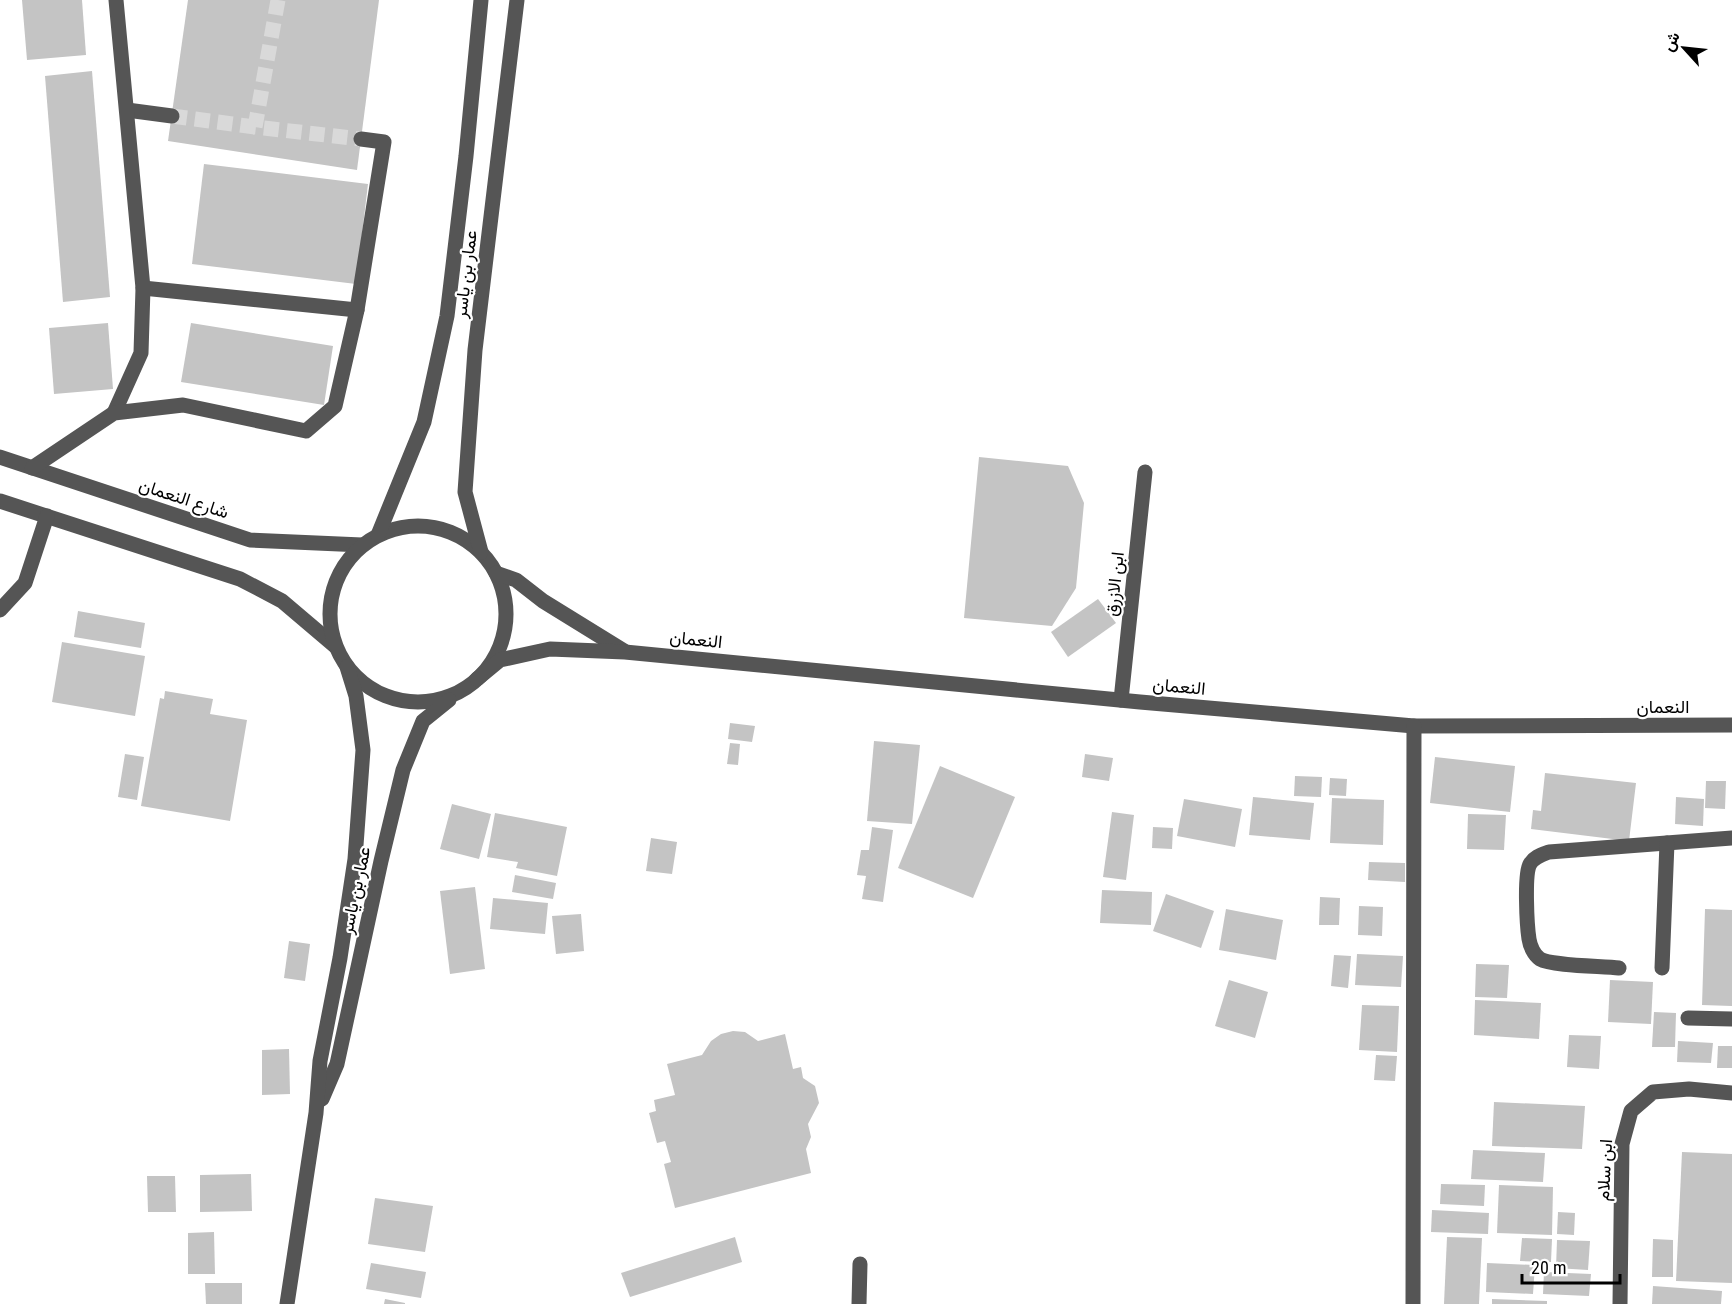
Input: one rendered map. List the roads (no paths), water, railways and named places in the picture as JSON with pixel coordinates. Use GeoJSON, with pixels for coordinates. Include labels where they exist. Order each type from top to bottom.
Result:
{"type":"FeatureCollection","features":[{"type":"Feature","properties":{"kind":"street"},"geometry":{"type":"LineString","coordinates":[[114,413],[141,353],[143,288],[116,0]]}},
{"type":"Feature","properties":{"kind":"street","name":"عمار بن ياسر"},"geometry":{"type":"LineString","coordinates":[[378,535],[424,422],[447,316],[481,0]]}},
{"type":"Feature","properties":{"kind":"street","name":"عمار بن ياسر"},"geometry":{"type":"LineString","coordinates":[[481,552],[465,492],[475,350],[517,0]]}},
{"type":"Feature","properties":{"kind":"street"},"geometry":{"type":"LineString","coordinates":[[127,110],[172,116]]}},
{"type":"Feature","properties":{"kind":"street"},"geometry":{"type":"LineString","coordinates":[[32,468],[114,413],[183,405],[306,431],[335,406],[357,310],[384,142],[361,139]]}},
{"type":"Feature","properties":{"kind":"street"},"geometry":{"type":"LineString","coordinates":[[143,288],[357,310]]}},
{"type":"Feature","properties":{"kind":"street","name":"شارع النعمان"},"geometry":{"type":"LineString","coordinates":[[0,457],[249,540],[362,545]]}},
{"type":"Feature","properties":{"kind":"street","name":"ابن الازرق"},"geometry":{"type":"LineString","coordinates":[[1121,700],[1145,472]]}},
{"type":"Feature","properties":{"kind":"street"},"geometry":{"type":"LineString","coordinates":[[0,501],[240,579],[282,601],[335,646]]}},
{"type":"Feature","properties":{"kind":"street"},"geometry":{"type":"LineString","coordinates":[[0,610],[26,583],[47,516]]}},
{"type":"Feature","properties":{"kind":"street"},"geometry":{"type":"LineString","coordinates":[[405,526],[432,527],[458,535],[481,552],[496,573],[505,600],[504,629],[495,656],[477,679],[460,692],[437,701],[411,703],[387,697],[364,685],[347,667],[335,646],[330,619],[333,591],[344,566],[362,545],[378,535],[405,526]]}},
{"type":"Feature","properties":{"kind":"street","name":"النعمان"},"geometry":{"type":"LineString","coordinates":[[496,573],[516,580],[543,601],[625,652]]}},
{"type":"Feature","properties":{"kind":"street","name":"النعمان"},"geometry":{"type":"LineString","coordinates":[[477,679],[500,660],[550,649],[625,652],[1414,726],[1732,725]]}},
{"type":"Feature","properties":{"kind":"street","name":"عمار بن ياسر"},"geometry":{"type":"LineString","coordinates":[[287,1304],[316,1113],[320,1061],[340,958],[355,859],[363,750],[356,696],[347,667]]}},
{"type":"Feature","properties":{"kind":"street","name":"عمار بن ياسر"},"geometry":{"type":"LineString","coordinates":[[316,1113],[337,1064],[381,861],[404,770],[423,721],[460,692]]}},
{"type":"Feature","properties":{"kind":"street"},"geometry":{"type":"LineString","coordinates":[[1413,1304],[1414,726]]}},
{"type":"Feature","properties":{"kind":"street"},"geometry":{"type":"LineString","coordinates":[[1619,968],[1551,962],[1540,959],[1533,951],[1529,939],[1526,878],[1529,865],[1537,856],[1549,852],[1732,838]]}},
{"type":"Feature","properties":{"kind":"street"},"geometry":{"type":"LineString","coordinates":[[1662,968],[1667,843]]}},
{"type":"Feature","properties":{"kind":"street"},"geometry":{"type":"LineString","coordinates":[[1688,1018],[1732,1019]]}},
{"type":"Feature","properties":{"kind":"street","name":"ابن سلام"},"geometry":{"type":"LineString","coordinates":[[1620,1304],[1622,1144],[1631,1111],[1653,1092],[1689,1089],[1732,1093]]}},
{"type":"Feature","properties":{"kind":"street"},"geometry":{"type":"LineString","coordinates":[[859,1304],[860,1264]]}},
{"type":"Feature","properties":{"kind":"tunnel"},"geometry":{"type":"LineString","coordinates":[[278,0],[255,127],[361,139]]}},
{"type":"Feature","properties":{"kind":"tunnel"},"geometry":{"type":"LineString","coordinates":[[172,116],[255,127]]}}]}
